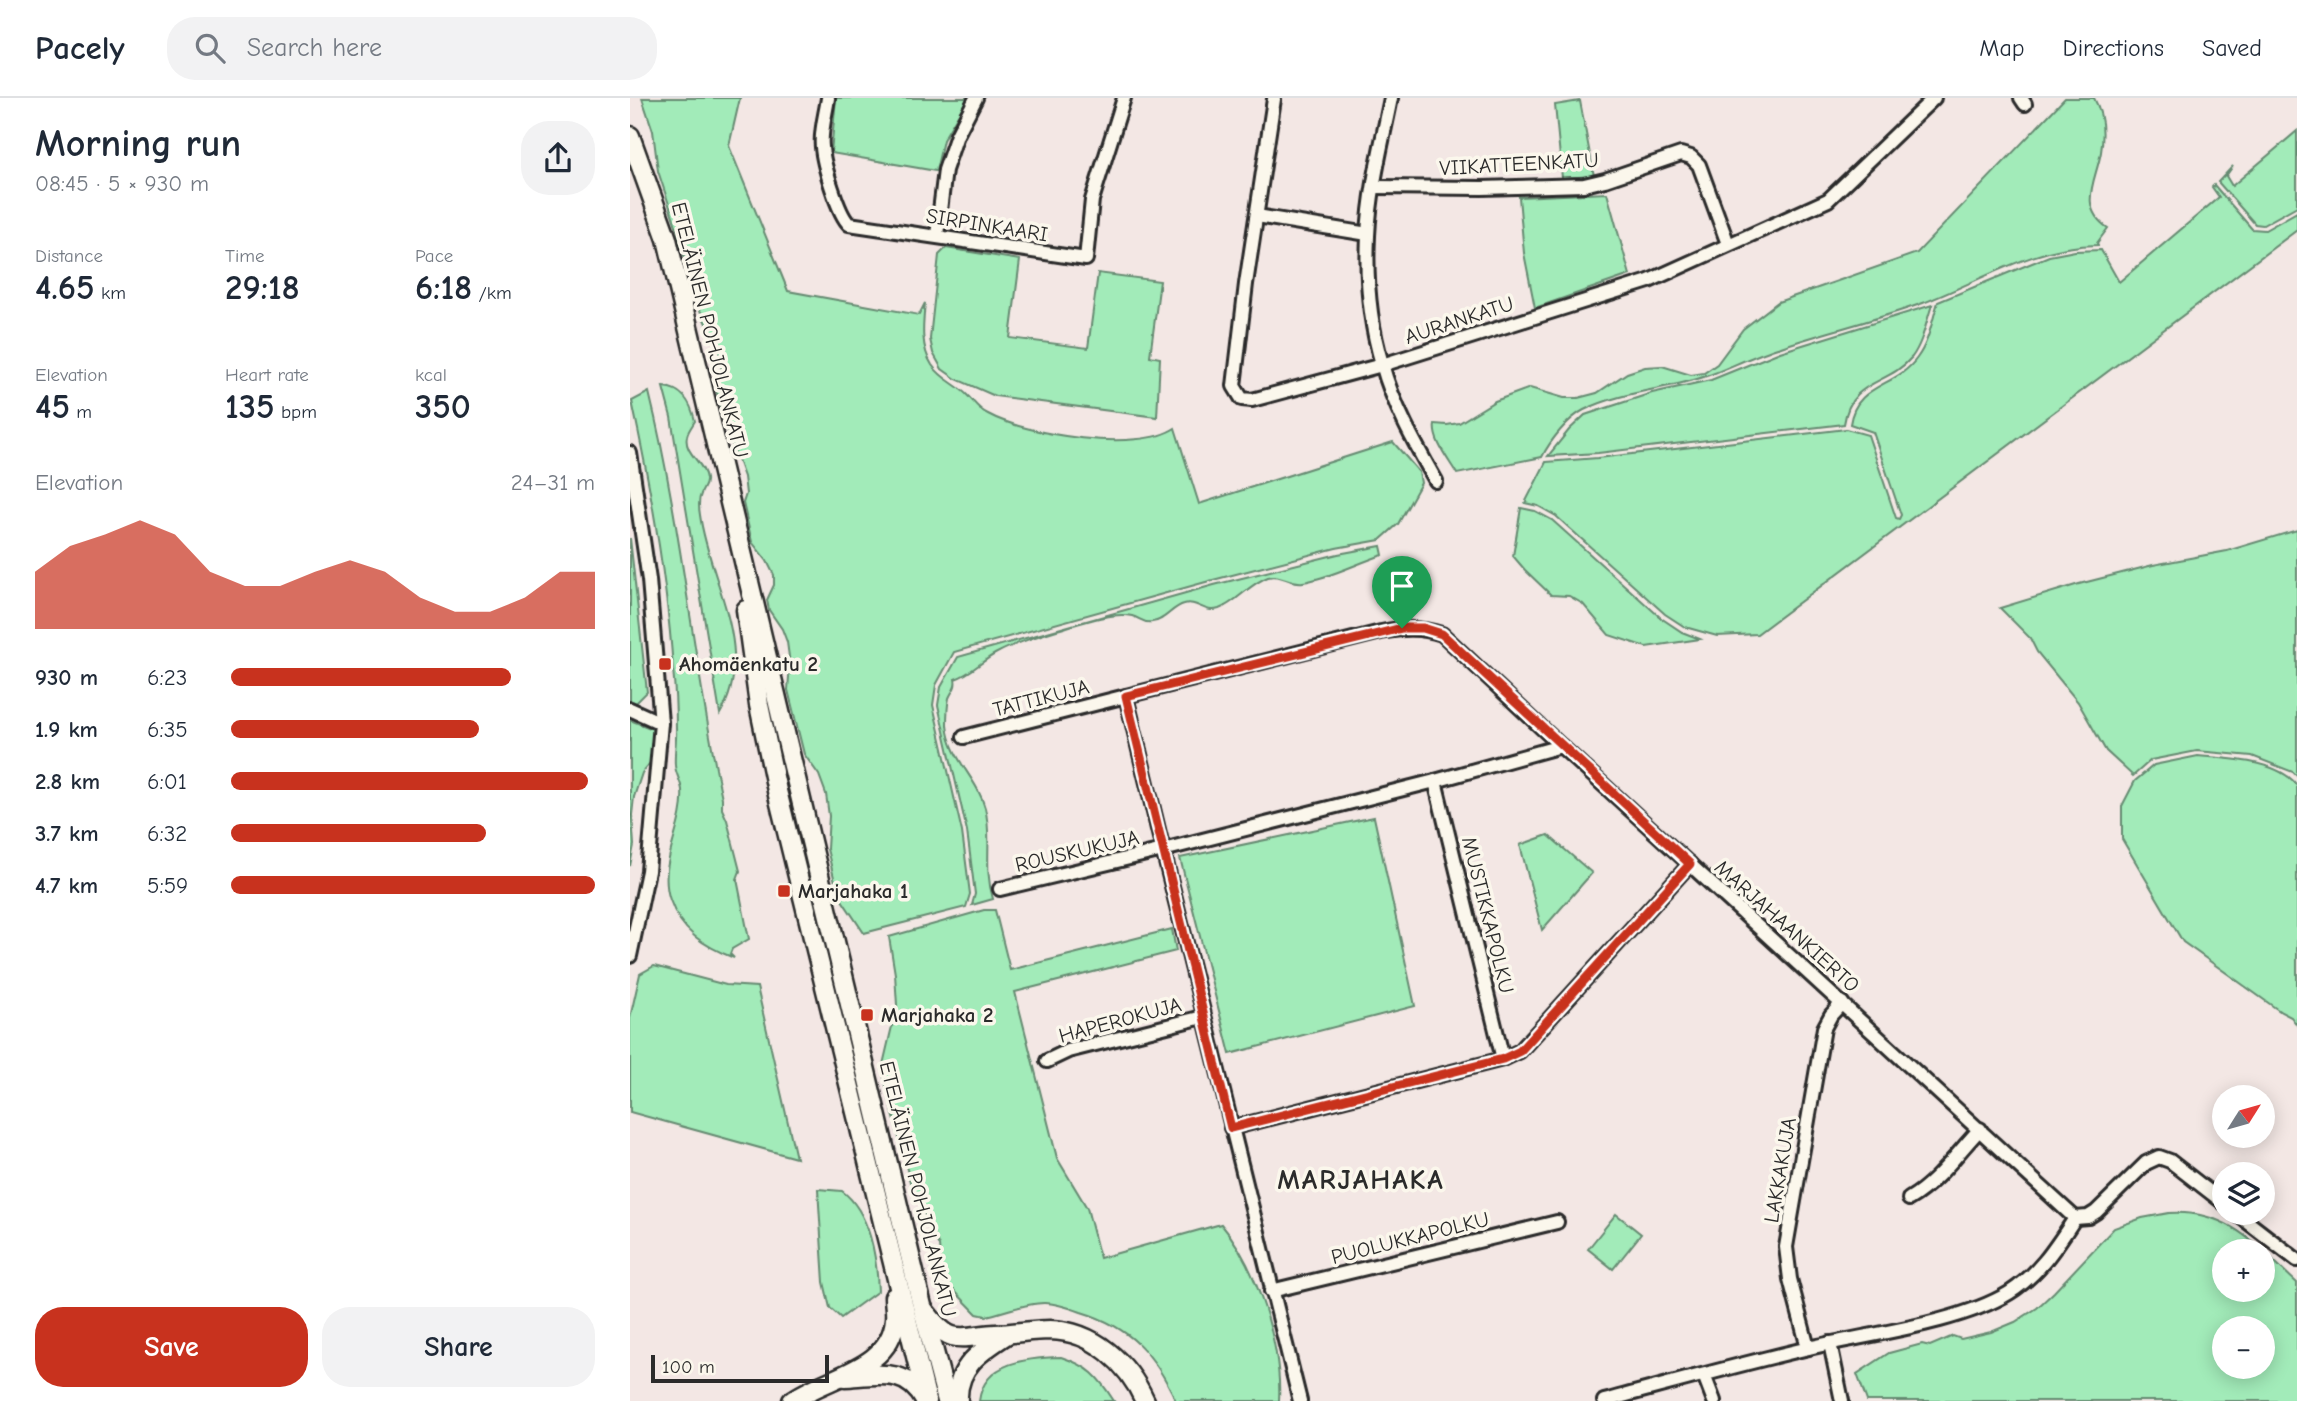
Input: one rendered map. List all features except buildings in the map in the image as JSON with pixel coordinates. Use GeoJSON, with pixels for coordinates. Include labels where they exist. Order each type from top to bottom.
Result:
{"type":"FeatureCollection","features":[{"type":"Feature","properties":{"kind":"main road","name":"ETELÄINEN POHJOLANKATU"},"geometry":{"type":"LineString","coordinates":[[630,136],[667,239],[947,1401]]}},
{"type":"Feature","properties":{"kind":"main road","name":"ETELÄINEN POHJOLANKATU"},"geometry":{"type":"LineString","coordinates":[[729,496],[759,705],[777,790],[926,1401]]}},
{"type":"Feature","properties":{"kind":"main road"},"geometry":{"type":"LineString","coordinates":[[792,1401],[818,1385],[838,1378],[873,1359],[889,1342],[895,1320],[890,1250]]}},
{"type":"Feature","properties":{"kind":"main road"},"geometry":{"type":"LineString","coordinates":[[923,1310],[944,1332],[952,1336],[1006,1335],[1050,1330],[1063,1331],[1090,1340],[1124,1366],[1145,1401]]}},
{"type":"Feature","properties":{"kind":"main road"},"geometry":{"type":"LineString","coordinates":[[958,1401],[960,1382],[970,1362],[1006,1335]]}},
{"type":"Feature","properties":{"kind":"main road"},"geometry":{"type":"LineString","coordinates":[[838,1378],[890,1374],[905,1380],[919,1391],[926,1401]]}},
{"type":"Feature","properties":{"kind":"street","name":"SIRPINKAARI"},"geometry":{"type":"LineString","coordinates":[[828,98],[822,146],[843,218],[849,223],[1086,259],[1092,200],[1124,98]]}},
{"type":"Feature","properties":{"kind":"street"},"geometry":{"type":"LineString","coordinates":[[937,235],[944,170],[957,135],[976,98]]}},
{"type":"Feature","properties":{"kind":"street"},"geometry":{"type":"LineString","coordinates":[[1391,98],[1368,234],[1367,262],[1374,331],[1382,365],[1416,445],[1436,481]]}},
{"type":"Feature","properties":{"kind":"street","name":"AURANKATU"},"geometry":{"type":"LineString","coordinates":[[1274,99],[1234,386],[1242,399],[1252,400],[1382,365],[1648,281],[1828,200],[1934,98]]}},
{"type":"Feature","properties":{"kind":"street","name":"VIIKATTEENKATU"},"geometry":{"type":"LineString","coordinates":[[1374,187],[1482,188],[1584,184],[1605,180],[1681,154],[1692,157],[1699,165],[1728,244]]}},
{"type":"Feature","properties":{"kind":"street"},"geometry":{"type":"LineString","coordinates":[[1257,216],[1368,234]]}},
{"type":"Feature","properties":{"kind":"street"},"geometry":{"type":"LineString","coordinates":[[630,453],[649,580],[661,723],[653,824],[635,909],[630,957]]}},
{"type":"Feature","properties":{"kind":"street","name":"TATTIKUJA"},"geometry":{"type":"LineString","coordinates":[[964,737],[1381,632],[1423,628],[1442,634],[1562,746]]}},
{"type":"Feature","properties":{"kind":"street"},"geometry":{"type":"LineString","coordinates":[[1126,696],[1203,1017],[1300,1401]]}},
{"type":"Feature","properties":{"kind":"street"},"geometry":{"type":"LineString","coordinates":[[630,709],[661,723]]}},
{"type":"Feature","properties":{"kind":"street"},"geometry":{"type":"LineString","coordinates":[[1163,850],[1562,746]]}},
{"type":"Feature","properties":{"kind":"street","name":"MARJAHAANKIERTO"},"geometry":{"type":"LineString","coordinates":[[1562,746],[2075,1218]]}},
{"type":"Feature","properties":{"kind":"street","name":"MUSTIKKAPOLKU"},"geometry":{"type":"LineString","coordinates":[[1435,781],[1503,1059]]}},
{"type":"Feature","properties":{"kind":"street","name":"ROUSKUKUJA"},"geometry":{"type":"LineString","coordinates":[[1000,889],[1163,850]]}},
{"type":"Feature","properties":{"kind":"street"},"geometry":{"type":"LineString","coordinates":[[1231,1128],[1503,1059],[1520,1051],[1690,864]]}},
{"type":"Feature","properties":{"kind":"street","name":"LAKKAKUJA"},"geometry":{"type":"LineString","coordinates":[[1808,1348],[1790,1279],[1786,1247],[1824,1028],[1842,1003]]}},
{"type":"Feature","properties":{"kind":"street","name":"HAPEROKUJA"},"geometry":{"type":"LineString","coordinates":[[1048,1061],[1068,1051],[1203,1017]]}},
{"type":"Feature","properties":{"kind":"street"},"geometry":{"type":"LineString","coordinates":[[1909,1199],[1934,1180],[1980,1129]]}},
{"type":"Feature","properties":{"kind":"street"},"geometry":{"type":"LineString","coordinates":[[1604,1401],[1808,1348],[1952,1315],[1994,1300],[2009,1292],[2039,1268],[2054,1252],[2075,1218],[2088,1217],[2096,1212],[2146,1163],[2159,1157],[2169,1161],[2212,1194]]}},
{"type":"Feature","properties":{"kind":"street","name":"PUOLUKKAPOLKU"},"geometry":{"type":"LineString","coordinates":[[1272,1291],[1557,1222]]}},
{"type":"Feature","properties":{"kind":"street"},"geometry":{"type":"LineString","coordinates":[[2252,1225],[2297,1260]]}},
{"type":"Feature","properties":{"kind":"street"},"geometry":{"type":"LineString","coordinates":[[1830,1343],[1842,1401]]}},
{"type":"Feature","properties":{"kind":"street"},"geometry":{"type":"LineString","coordinates":[[1704,1375],[1714,1401]]}},
{"type":"Feature","properties":{"kind":"green space"},"geometry":{"type":"Polygon","coordinates":[[[642,98],[740,98],[729,146],[788,291],[919,315],[925,303],[923,327],[928,358],[940,374],[988,414],[1028,429],[1082,438],[1136,439],[1158,435],[1175,428],[1199,504],[1393,442],[1419,472],[1421,483],[1398,524],[1380,540],[1336,548],[1213,580],[954,652],[936,685],[933,705],[962,832],[970,894],[966,907],[864,933],[838,894],[827,849],[829,816],[826,794],[819,775],[804,754],[788,690],[790,664],[787,642],[769,610],[767,600],[774,585],[774,575],[752,542],[743,503],[746,494],[744,477],[716,389],[722,371],[720,355],[695,299],[679,235],[658,171],[653,131],[642,98]]]}},
{"type":"Feature","properties":{"kind":"green space"},"geometry":{"type":"Polygon","coordinates":[[[836,98],[968,98],[943,140],[936,171],[831,153],[836,98]]]}},
{"type":"Feature","properties":{"kind":"green space"},"geometry":{"type":"Polygon","coordinates":[[[2065,98],[2094,98],[2101,117],[2102,145],[2091,202],[2093,211],[2108,228],[2098,245],[2052,251],[1906,309],[1772,350],[1680,384],[1599,403],[1572,418],[1542,457],[1457,474],[1442,450],[1436,437],[1435,424],[1459,423],[1495,401],[1530,388],[1564,398],[1578,398],[1597,393],[1627,373],[1645,367],[1662,366],[1691,375],[1704,373],[1717,364],[1743,329],[1778,302],[1917,253],[2065,98]]]}},
{"type":"Feature","properties":{"kind":"green space"},"geometry":{"type":"Polygon","coordinates":[[[1580,101],[1594,176],[1562,178],[1555,105],[1580,101]]]}},
{"type":"Feature","properties":{"kind":"green space"},"geometry":{"type":"Polygon","coordinates":[[[2297,131],[2297,206],[2263,225],[2255,224],[2218,182],[2233,166],[2226,176],[2232,186],[2297,131]]]}},
{"type":"Feature","properties":{"kind":"green space"},"geometry":{"type":"Polygon","coordinates":[[[2214,185],[2252,229],[2265,230],[2297,212],[2297,230],[1757,634],[1717,636],[1685,627],[1665,614],[1556,516],[1538,506],[1525,503],[1546,462],[1846,429],[1868,435],[1896,518],[1899,519],[1901,515],[1873,432],[1850,424],[1854,411],[1868,393],[1899,375],[1917,358],[1927,338],[1938,302],[2049,256],[2075,251],[2101,250],[2119,282],[2219,197],[2212,187],[2214,185]]]}},
{"type":"Feature","properties":{"kind":"green space"},"geometry":{"type":"Polygon","coordinates":[[[1607,193],[1630,275],[1535,308],[1524,253],[1519,197],[1607,193]]]}},
{"type":"Feature","properties":{"kind":"green space"},"geometry":{"type":"Polygon","coordinates":[[[946,248],[1020,260],[1010,338],[1088,348],[1098,273],[1160,281],[1150,356],[1160,358],[1157,417],[995,396],[956,379],[942,369],[933,353],[930,339],[939,255],[946,248]]]}},
{"type":"Feature","properties":{"kind":"green space"},"geometry":{"type":"Polygon","coordinates":[[[1932,305],[1922,338],[1912,357],[1892,373],[1862,390],[1848,409],[1844,424],[1598,453],[1548,456],[1585,415],[1652,393],[1711,380],[1780,352],[1932,305]]]}},
{"type":"Feature","properties":{"kind":"green space"},"geometry":{"type":"Polygon","coordinates":[[[663,387],[681,393],[691,408],[695,421],[688,432],[688,448],[705,473],[705,485],[699,499],[700,515],[733,640],[734,665],[730,690],[720,714],[671,417],[663,387]]]}},
{"type":"Feature","properties":{"kind":"green space"},"geometry":{"type":"Polygon","coordinates":[[[649,392],[670,493],[722,809],[740,871],[737,879],[749,939],[732,949],[730,954],[734,958],[703,943],[687,929],[675,911],[667,886],[669,859],[680,818],[682,790],[675,765],[675,698],[667,601],[652,500],[632,401],[649,392]]]}},
{"type":"Feature","properties":{"kind":"green space"},"geometry":{"type":"Polygon","coordinates":[[[1521,508],[1535,511],[1552,520],[1661,618],[1682,632],[1700,639],[1646,647],[1609,635],[1583,604],[1569,596],[1551,595],[1513,556],[1521,508]]]}},
{"type":"Feature","properties":{"kind":"green space"},"geometry":{"type":"Polygon","coordinates":[[[2297,530],[2297,776],[2252,756],[2197,751],[2151,760],[2133,776],[2106,751],[2078,702],[2037,652],[2030,638],[2000,608],[2079,584],[2153,565],[2227,551],[2297,530]]]}},
{"type":"Feature","properties":{"kind":"green space"},"geometry":{"type":"Polygon","coordinates":[[[630,538],[647,692],[636,703],[630,700],[630,538]]]}},
{"type":"Feature","properties":{"kind":"green space"},"geometry":{"type":"Polygon","coordinates":[[[1381,546],[1383,555],[1313,580],[1293,582],[1277,576],[1268,577],[1219,609],[1209,610],[1189,603],[1152,622],[1117,615],[1070,626],[1004,649],[955,679],[955,687],[947,708],[949,737],[981,797],[988,831],[989,875],[993,899],[972,905],[975,894],[967,831],[938,705],[941,687],[958,657],[1214,585],[1381,546]]]}},
{"type":"Feature","properties":{"kind":"green space"},"geometry":{"type":"Polygon","coordinates":[[[630,720],[653,729],[653,759],[642,773],[634,797],[634,845],[630,866],[630,720]]]}},
{"type":"Feature","properties":{"kind":"green space"},"geometry":{"type":"Polygon","coordinates":[[[2198,756],[2265,766],[2277,770],[2297,785],[2297,1025],[2291,1017],[2183,942],[2122,839],[2122,806],[2135,781],[2154,765],[2198,756]]]}},
{"type":"Feature","properties":{"kind":"green space"},"geometry":{"type":"Polygon","coordinates":[[[1374,817],[1415,1006],[1230,1054],[1180,858],[1374,817]]]}},
{"type":"Feature","properties":{"kind":"green space"},"geometry":{"type":"Polygon","coordinates":[[[1548,835],[1592,873],[1542,930],[1520,845],[1548,835]]]}},
{"type":"Feature","properties":{"kind":"green space"},"geometry":{"type":"Polygon","coordinates":[[[984,910],[995,910],[1010,970],[1172,929],[1176,951],[1015,992],[1057,1158],[1087,1208],[1100,1258],[1221,1224],[1246,1262],[1265,1308],[1276,1356],[1279,1401],[1176,1401],[1159,1370],[1139,1345],[1099,1318],[1049,1303],[1030,1304],[986,1316],[977,1314],[942,1278],[939,1246],[910,1182],[882,1069],[897,1005],[889,937],[984,910]]]}},
{"type":"Feature","properties":{"kind":"green space"},"geometry":{"type":"Polygon","coordinates":[[[654,966],[726,985],[757,987],[796,1158],[630,1112],[630,1018],[640,974],[654,966]]]}},
{"type":"Feature","properties":{"kind":"green space"},"geometry":{"type":"Polygon","coordinates":[[[818,1189],[842,1191],[852,1200],[865,1223],[874,1250],[878,1291],[841,1318],[830,1308],[824,1282],[818,1189]]]}},
{"type":"Feature","properties":{"kind":"green space"},"geometry":{"type":"Polygon","coordinates":[[[2169,1213],[2190,1213],[2212,1218],[2212,1225],[2227,1225],[2248,1239],[2212,1239],[2212,1302],[2275,1302],[2275,1262],[2297,1283],[2297,1401],[1867,1401],[1857,1374],[1889,1353],[1922,1344],[1930,1346],[1953,1336],[1961,1339],[1991,1332],[2015,1322],[2037,1308],[2054,1292],[2114,1228],[2142,1218],[2169,1213]]]}},
{"type":"Feature","properties":{"kind":"green space"},"geometry":{"type":"Polygon","coordinates":[[[1616,1214],[1641,1234],[1613,1269],[1588,1249],[1616,1214]]]}},
{"type":"Feature","properties":{"kind":"green space"},"geometry":{"type":"Polygon","coordinates":[[[1061,1357],[1092,1373],[1114,1401],[979,1401],[989,1377],[1010,1364],[1061,1357]]]}},
{"type":"Feature","properties":{"kind":"place","name":"Ahomäenkatu 2"},"geometry":{"type":"Point","coordinates":[665,664]}},
{"type":"Feature","properties":{"kind":"place","name":"Marjahaka 1"},"geometry":{"type":"Point","coordinates":[784,891]}},
{"type":"Feature","properties":{"kind":"place","name":"Marjahaka 2"},"geometry":{"type":"Point","coordinates":[867,1015]}},
{"type":"Feature","properties":{"kind":"district","name":"MARJAHAKA"},"geometry":{"type":"Point","coordinates":[1361,1179]}},
{"type":"Feature","properties":{"kind":"route"},"geometry":{"type":"LineString","coordinates":[[1402,628],[1423,628],[1442,634],[1690,864],[1520,1051],[1503,1059],[1231,1128],[1126,696],[1402,628]]}}]}
